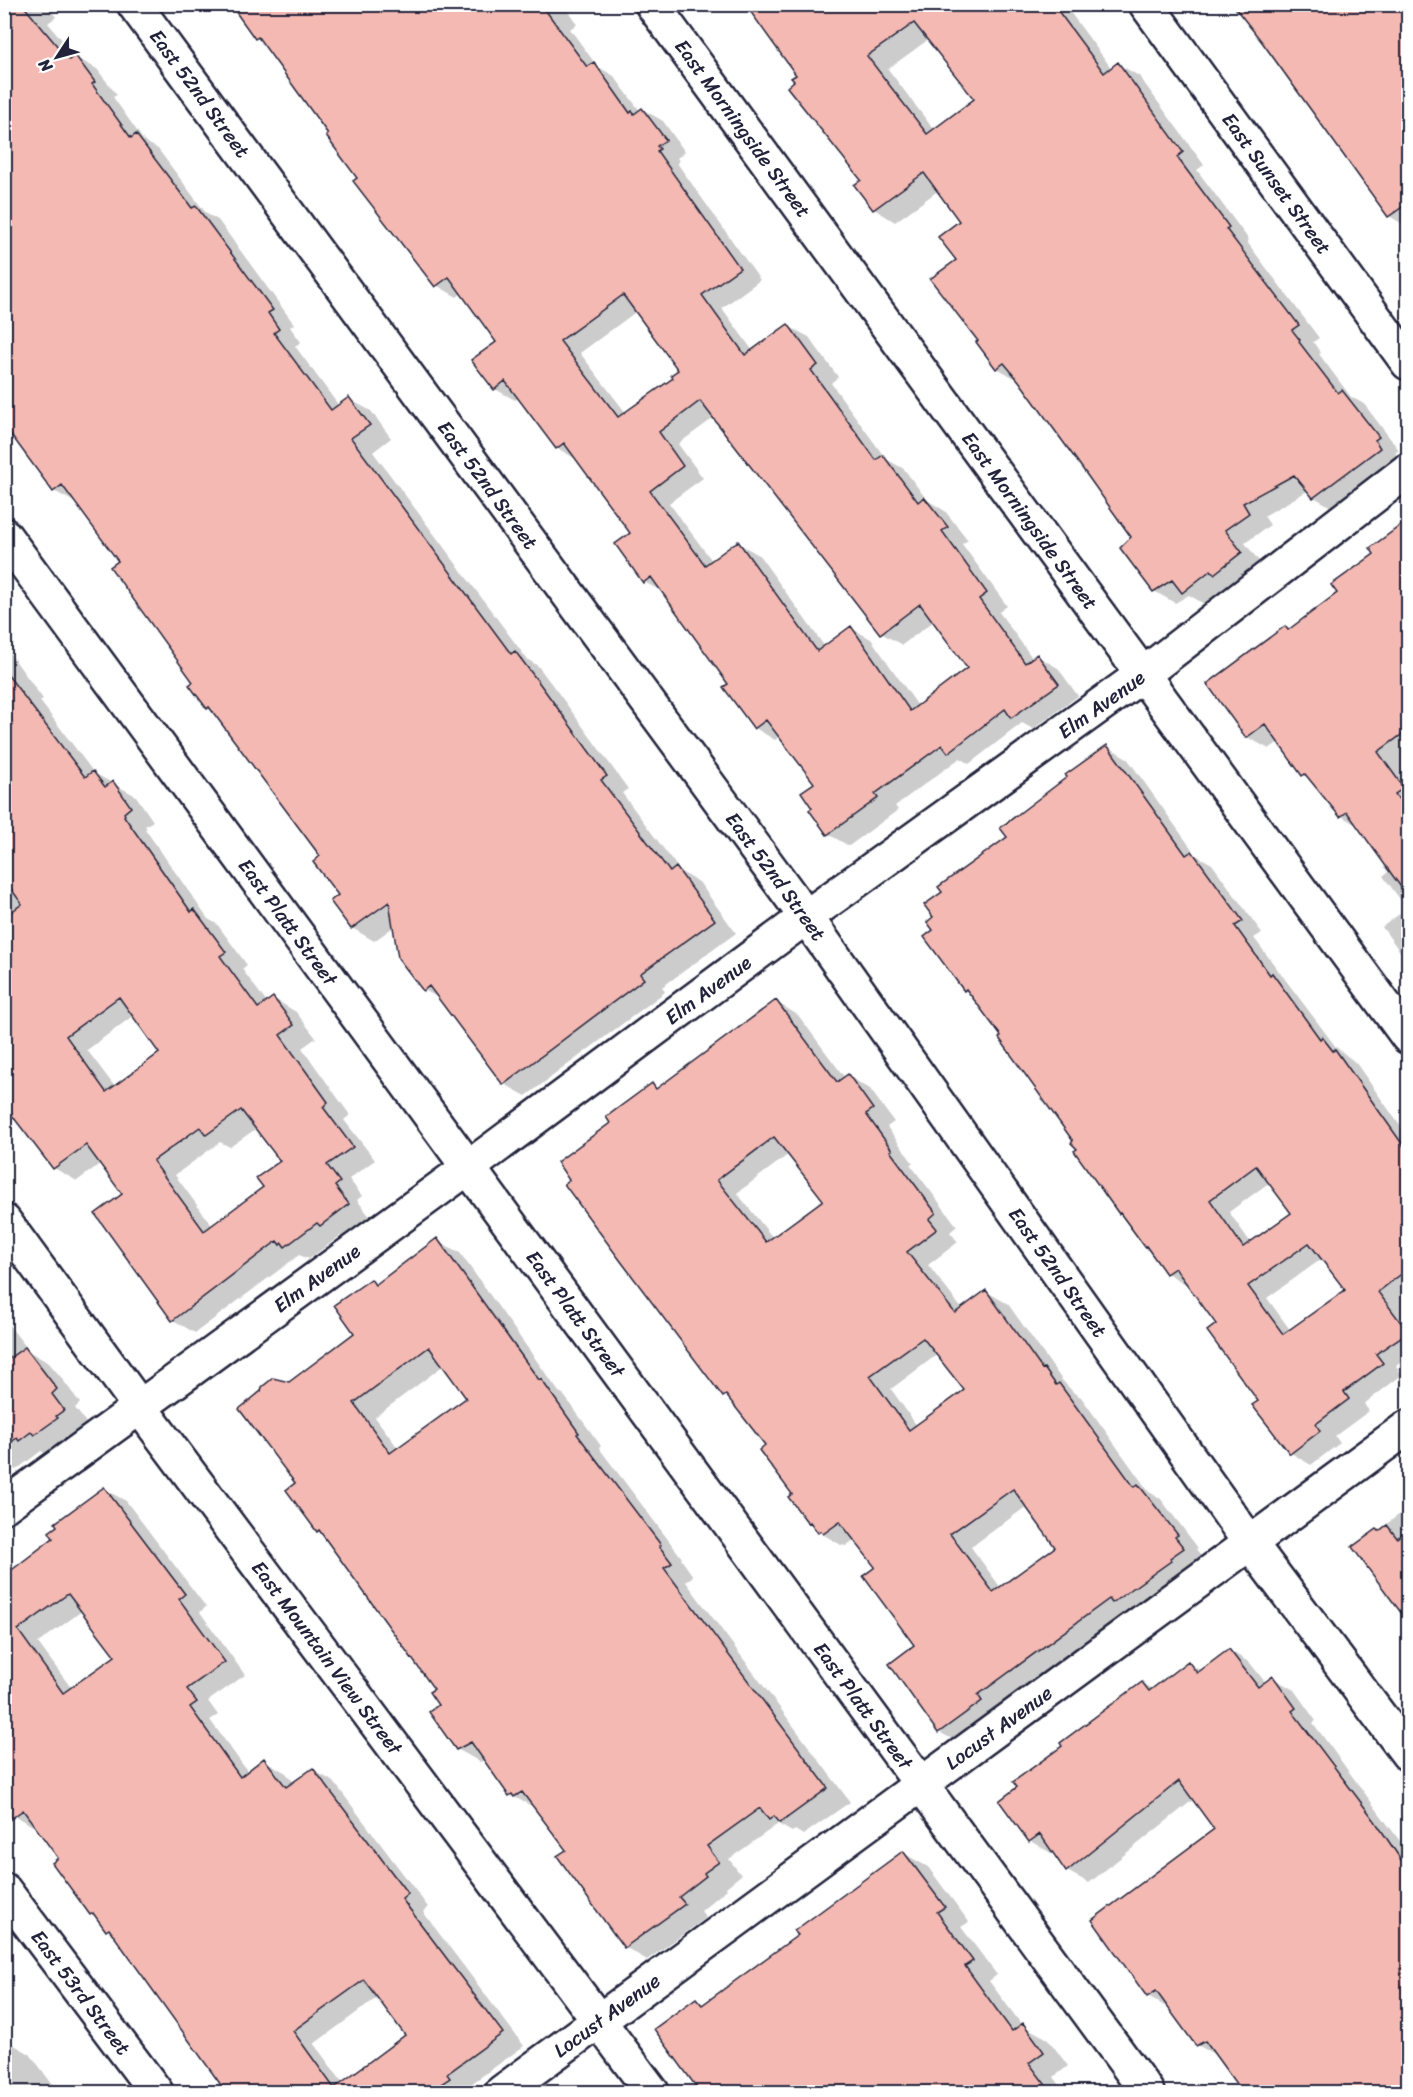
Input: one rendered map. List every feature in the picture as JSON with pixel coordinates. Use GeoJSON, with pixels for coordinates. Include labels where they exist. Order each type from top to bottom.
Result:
{"type":"FeatureCollection","features":[{"type":"Feature","properties":{"kind":"street","name":"East 52nd Street"},"geometry":{"type":"LineString","coordinates":[[134,4],[806,917],[1250,1543],[1408,1754]]}},
{"type":"Feature","properties":{"kind":"street","name":"East Morningside Street"},"geometry":{"type":"LineString","coordinates":[[652,4],[1408,1037]]}},
{"type":"Feature","properties":{"kind":"street","name":"East Sunset Street"},"geometry":{"type":"LineString","coordinates":[[1146,4],[1408,363]]}},
{"type":"Feature","properties":{"kind":"street","name":"Elm Avenue"},"geometry":{"type":"LineString","coordinates":[[4,1506],[469,1167],[806,917],[1142,675],[1408,470]]}},
{"type":"Feature","properties":{"kind":"street","name":"East Platt Street"},"geometry":{"type":"LineString","coordinates":[[4,535],[1147,2092]]}},
{"type":"Feature","properties":{"kind":"street","name":"East Mountain View Street"},"geometry":{"type":"LineString","coordinates":[[4,1221],[139,1406],[652,2092]]}},
{"type":"Feature","properties":{"kind":"street","name":"Locust Avenue"},"geometry":{"type":"LineString","coordinates":[[502,2092],[1408,1427]]}},
{"type":"Feature","properties":{"kind":"street","name":"East 53rd Street"},"geometry":{"type":"LineString","coordinates":[[4,1890],[156,2092]]}},
{"type":"Feature","properties":{"kind":"building"},"geometry":{"type":"Polygon","coordinates":[[[4,4],[22,4],[69,60],[75,55],[95,82],[92,84],[131,138],[136,134],[192,208],[196,206],[273,310],[268,313],[279,329],[274,333],[331,410],[349,397],[370,425],[351,438],[511,654],[515,651],[540,684],[607,776],[601,780],[670,872],[676,867],[715,920],[640,974],[644,979],[503,1085],[429,986],[423,991],[398,958],[389,902],[351,929],[330,901],[338,895],[313,862],[320,856],[209,707],[207,709],[189,685],[193,682],[110,567],[118,561],[62,485],[53,492],[4,425],[4,4]]]}},
{"type":"Feature","properties":{"kind":"building"},"geometry":{"type":"Polygon","coordinates":[[[230,4],[541,4],[587,67],[594,62],[630,113],[632,111],[634,114],[642,108],[666,140],[657,146],[660,149],[657,151],[740,268],[702,295],[745,355],[788,324],[818,365],[811,370],[876,460],[883,455],[918,502],[924,497],[948,527],[942,531],[987,593],[979,599],[1025,663],[1037,654],[1059,684],[1011,718],[1005,709],[948,753],[942,745],[875,794],[878,798],[827,835],[809,810],[812,808],[801,792],[814,783],[766,720],[754,729],[723,687],[728,684],[651,577],[643,583],[615,544],[630,533],[564,443],[556,449],[505,381],[494,390],[471,360],[496,342],[449,277],[435,287],[353,181],[357,178],[326,136],[328,134],[258,37],[255,39],[230,4]],[[623,295],[560,341],[618,417],[673,378],[671,375],[678,370],[623,295]],[[700,401],[659,432],[683,466],[650,491],[705,565],[738,541],[817,651],[851,626],[910,711],[967,668],[920,604],[880,634],[700,401]]]}},
{"type":"Feature","properties":{"kind":"building"},"geometry":{"type":"Polygon","coordinates":[[[745,4],[1053,4],[1104,73],[1118,62],[1183,152],[1177,157],[1229,227],[1226,229],[1299,325],[1292,330],[1300,340],[1299,342],[1338,393],[1342,390],[1379,437],[1375,440],[1380,448],[1313,498],[1294,475],[1243,503],[1249,513],[1225,530],[1242,552],[1214,574],[1211,570],[1182,593],[1172,580],[1153,592],[1120,548],[1131,537],[1077,461],[1004,363],[996,369],[976,342],[978,341],[930,279],[956,260],[938,237],[959,221],[924,173],[873,210],[854,185],[861,180],[787,87],[794,81],[791,78],[796,75],[745,4]],[[914,23],[867,56],[927,134],[974,99],[914,23]]]}},
{"type":"Feature","properties":{"kind":"building"},"geometry":{"type":"Polygon","coordinates":[[[1232,4],[1396,4],[1408,21],[1408,203],[1388,217],[1232,4]]]}},
{"type":"Feature","properties":{"kind":"building"},"geometry":{"type":"Polygon","coordinates":[[[1408,520],[1408,730],[1378,752],[1404,788],[1395,794],[1408,812],[1408,897],[1347,812],[1340,817],[1305,774],[1302,776],[1265,724],[1246,738],[1207,684],[1285,626],[1288,630],[1337,593],[1331,585],[1374,554],[1370,548],[1408,520]]]}},
{"type":"Feature","properties":{"kind":"building"},"geometry":{"type":"Polygon","coordinates":[[[4,670],[85,777],[93,771],[105,787],[113,781],[131,807],[124,813],[124,816],[191,912],[194,909],[226,952],[220,956],[258,1008],[273,997],[294,1025],[280,1035],[328,1102],[323,1107],[353,1147],[327,1165],[340,1182],[335,1186],[349,1204],[320,1226],[317,1223],[285,1247],[277,1241],[172,1321],[95,1214],[122,1194],[86,1145],[53,1169],[4,1105],[4,917],[22,904],[4,879],[4,670]],[[119,997],[66,1036],[106,1092],[159,1053],[119,997]],[[241,1110],[206,1135],[200,1127],[153,1161],[204,1231],[263,1187],[256,1178],[280,1161],[241,1110]]]}},
{"type":"Feature","properties":{"kind":"building"},"geometry":{"type":"Polygon","coordinates":[[[1107,745],[1186,855],[1192,851],[1243,921],[1235,926],[1270,975],[1272,973],[1320,1039],[1322,1037],[1333,1051],[1335,1049],[1408,1152],[1408,1269],[1378,1292],[1408,1332],[1376,1354],[1383,1363],[1344,1392],[1349,1399],[1316,1424],[1320,1431],[1290,1454],[1252,1405],[1258,1401],[1207,1331],[1216,1324],[1175,1268],[1166,1274],[1119,1214],[1074,1151],[1077,1149],[1071,1143],[1073,1141],[999,1038],[1001,1036],[924,937],[933,930],[927,922],[933,917],[924,905],[942,892],[938,887],[1007,837],[1000,828],[1067,777],[1065,775],[1107,745]],[[1256,1166],[1210,1200],[1243,1247],[1291,1213],[1256,1166]],[[1309,1243],[1248,1286],[1283,1334],[1345,1290],[1309,1243]]]}},
{"type":"Feature","properties":{"kind":"building"},"geometry":{"type":"Polygon","coordinates":[[[776,1000],[837,1082],[848,1074],[873,1109],[866,1114],[936,1213],[929,1219],[937,1229],[907,1252],[955,1313],[986,1290],[1042,1369],[1044,1368],[1056,1385],[1059,1383],[1134,1487],[1138,1484],[1178,1535],[1175,1537],[1184,1548],[1170,1558],[1171,1561],[1112,1603],[1109,1599],[978,1695],[982,1701],[938,1733],[889,1664],[914,1645],[863,1576],[875,1567],[840,1522],[823,1534],[821,1531],[818,1533],[810,1522],[808,1523],[788,1497],[792,1494],[759,1450],[765,1445],[726,1395],[723,1397],[564,1184],[569,1180],[557,1162],[610,1123],[606,1117],[652,1083],[656,1089],[776,1000]],[[774,1137],[717,1180],[766,1242],[823,1200],[774,1137]],[[923,1338],[870,1376],[909,1430],[964,1390],[923,1338]],[[1013,1489],[950,1534],[993,1592],[1055,1547],[1013,1489]]]}},
{"type":"Feature","properties":{"kind":"building"},"geometry":{"type":"Polygon","coordinates":[[[437,1238],[539,1380],[541,1379],[579,1433],[577,1434],[661,1545],[659,1546],[672,1563],[664,1568],[828,1788],[780,1823],[774,1816],[769,1820],[760,1808],[707,1846],[719,1862],[704,1873],[706,1876],[679,1897],[685,1904],[624,1948],[557,1856],[566,1850],[522,1792],[514,1797],[512,1794],[509,1796],[471,1742],[456,1750],[429,1712],[438,1705],[429,1692],[434,1689],[319,1530],[317,1532],[286,1490],[295,1483],[239,1409],[273,1378],[289,1382],[354,1333],[334,1305],[371,1279],[375,1285],[437,1238]],[[429,1347],[354,1403],[390,1453],[466,1398],[429,1347]]]}},
{"type":"Feature","properties":{"kind":"building"},"geometry":{"type":"Polygon","coordinates":[[[25,1347],[57,1389],[52,1394],[64,1410],[56,1416],[58,1418],[34,1435],[31,1432],[19,1441],[17,1438],[4,1447],[4,1362],[25,1347]]]}},
{"type":"Feature","properties":{"kind":"building"},"geometry":{"type":"Polygon","coordinates":[[[104,1487],[185,1594],[179,1599],[225,1662],[187,1689],[197,1702],[190,1707],[240,1777],[264,1758],[286,1787],[313,1768],[408,1894],[402,1899],[503,2033],[447,2074],[450,2078],[429,2092],[226,2092],[109,1929],[106,1931],[93,1913],[90,1915],[52,1863],[58,1858],[23,1810],[4,1824],[4,1576],[53,1538],[49,1532],[57,1526],[55,1523],[104,1487]],[[68,1594],[18,1630],[63,1693],[115,1656],[68,1594]],[[364,1980],[293,2031],[334,2088],[405,2035],[364,1980]]]}},
{"type":"Feature","properties":{"kind":"building"},"geometry":{"type":"Polygon","coordinates":[[[1387,1525],[1397,1538],[1408,1529],[1408,1622],[1352,1547],[1377,1529],[1379,1531],[1387,1525]]]}},
{"type":"Feature","properties":{"kind":"building"},"geometry":{"type":"Polygon","coordinates":[[[1229,1649],[1258,1687],[1273,1676],[1296,1708],[1292,1711],[1375,1821],[1408,1870],[1408,2092],[1242,2092],[1205,2041],[1196,2046],[1156,1991],[1147,1997],[1092,1920],[1214,1829],[1179,1781],[1066,1872],[1040,1834],[1029,1842],[999,1801],[1017,1787],[1013,1782],[1062,1746],[1060,1743],[1142,1682],[1149,1691],[1188,1661],[1197,1673],[1229,1649]]]}},
{"type":"Feature","properties":{"kind":"building"},"geometry":{"type":"Polygon","coordinates":[[[903,1851],[945,1907],[937,1912],[973,1961],[965,1966],[1012,2031],[1023,2023],[1044,2052],[1029,2063],[1051,2092],[700,2092],[654,2029],[696,1998],[702,2005],[798,1935],[794,1931],[903,1851]]]}}]}
